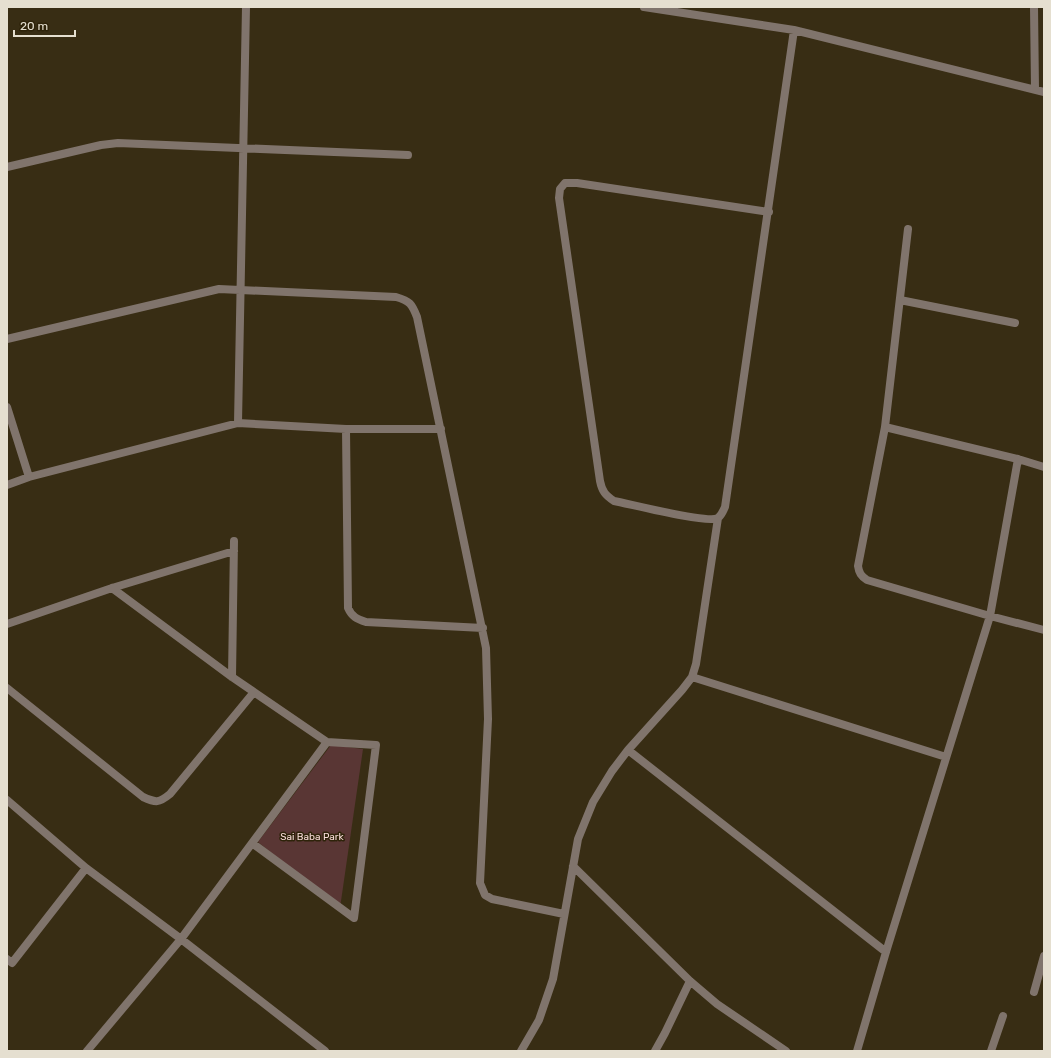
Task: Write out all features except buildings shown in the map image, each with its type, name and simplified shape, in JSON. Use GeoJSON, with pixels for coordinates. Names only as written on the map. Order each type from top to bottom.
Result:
{"type":"FeatureCollection","features":[{"type":"Feature","properties":{"kind":"street"},"geometry":{"type":"LineString","coordinates":[[238,423],[246,7]]}},
{"type":"Feature","properties":{"kind":"street"},"geometry":{"type":"LineString","coordinates":[[644,7],[794,30],[1044,92]]}},
{"type":"Feature","properties":{"kind":"street"},"geometry":{"type":"LineString","coordinates":[[1034,7],[1035,89]]}},
{"type":"Feature","properties":{"kind":"street"},"geometry":{"type":"LineString","coordinates":[[521,1051],[539,1020],[553,979],[578,839],[593,802],[612,771],[628,750],[692,677],[696,664],[718,518],[723,513],[725,507],[769,212],[794,30]]}},
{"type":"Feature","properties":{"kind":"street"},"geometry":{"type":"LineString","coordinates":[[7,167],[101,145],[118,143],[408,155]]}},
{"type":"Feature","properties":{"kind":"street"},"geometry":{"type":"LineString","coordinates":[[718,518],[695,518],[614,501],[606,496],[602,491],[560,206],[560,189],[565,183],[577,183],[769,212]]}},
{"type":"Feature","properties":{"kind":"street"},"geometry":{"type":"LineString","coordinates":[[908,229],[885,427],[858,566],[861,576],[867,580],[990,616],[1044,630]]}},
{"type":"Feature","properties":{"kind":"street"},"geometry":{"type":"LineString","coordinates":[[7,339],[219,289],[396,297],[406,300],[413,306],[417,317],[441,429],[486,648],[488,719],[480,883],[485,895],[492,899],[564,914]]}},
{"type":"Feature","properties":{"kind":"street"},"geometry":{"type":"LineString","coordinates":[[900,300],[1016,323]]}},
{"type":"Feature","properties":{"kind":"street"},"geometry":{"type":"LineString","coordinates":[[7,406],[29,477]]}},
{"type":"Feature","properties":{"kind":"street"},"geometry":{"type":"LineString","coordinates":[[7,485],[29,477],[238,423],[346,429],[441,429]]}},
{"type":"Feature","properties":{"kind":"street"},"geometry":{"type":"LineString","coordinates":[[885,427],[1018,459],[1044,467]]}},
{"type":"Feature","properties":{"kind":"street"},"geometry":{"type":"LineString","coordinates":[[346,429],[348,608],[350,614],[356,619],[366,622],[483,628]]}},
{"type":"Feature","properties":{"kind":"street"},"geometry":{"type":"LineString","coordinates":[[857,1051],[886,952],[990,616],[1018,459]]}},
{"type":"Feature","properties":{"kind":"street"},"geometry":{"type":"LineString","coordinates":[[232,677],[234,542]]}},
{"type":"Feature","properties":{"kind":"street"},"geometry":{"type":"LineString","coordinates":[[7,624],[112,588],[234,551]]}},
{"type":"Feature","properties":{"kind":"street"},"geometry":{"type":"LineString","coordinates":[[112,588],[232,677],[327,742],[376,745],[354,918],[252,843]]}},
{"type":"Feature","properties":{"kind":"street"},"geometry":{"type":"LineString","coordinates":[[692,677],[946,757]]}},
{"type":"Feature","properties":{"kind":"street"},"geometry":{"type":"LineString","coordinates":[[7,688],[143,797],[153,802],[162,801],[170,794],[254,692]]}},
{"type":"Feature","properties":{"kind":"street"},"geometry":{"type":"LineString","coordinates":[[87,1051],[181,939],[327,742]]}},
{"type":"Feature","properties":{"kind":"street"},"geometry":{"type":"LineString","coordinates":[[628,750],[886,952]]}},
{"type":"Feature","properties":{"kind":"street"},"geometry":{"type":"LineString","coordinates":[[7,800],[86,868],[181,939],[325,1051]]}},
{"type":"Feature","properties":{"kind":"street"},"geometry":{"type":"LineString","coordinates":[[573,866],[690,981],[717,1004],[786,1051]]}},
{"type":"Feature","properties":{"kind":"street"},"geometry":{"type":"LineString","coordinates":[[7,970],[10,961],[86,868]]}},
{"type":"Feature","properties":{"kind":"street"},"geometry":{"type":"LineString","coordinates":[[1034,992],[1044,956]]}},
{"type":"Feature","properties":{"kind":"street"},"geometry":{"type":"LineString","coordinates":[[655,1051],[690,981]]}},
{"type":"Feature","properties":{"kind":"street"},"geometry":{"type":"LineString","coordinates":[[991,1051],[1003,1016]]}},
{"type":"Feature","properties":{"kind":"green space","name":"Sai Baba Park"},"geometry":{"type":"Polygon","coordinates":[[[331,745],[363,749],[340,908],[258,842],[331,745]]]}}]}
